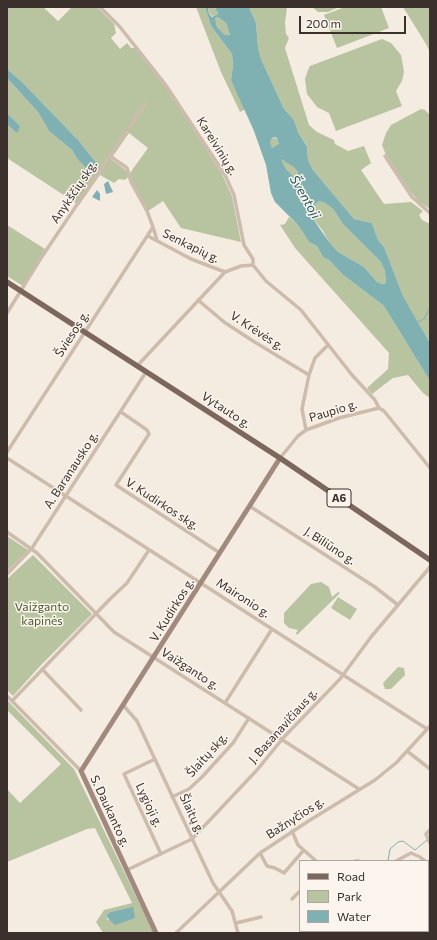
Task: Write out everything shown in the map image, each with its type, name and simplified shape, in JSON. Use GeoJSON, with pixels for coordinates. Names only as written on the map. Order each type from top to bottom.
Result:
{"type":"FeatureCollection","features":[{"type":"Feature","properties":{"kind":"main road","name":"Vytauto g."},"geometry":{"type":"LineString","coordinates":[[7,282],[280,458],[430,560]]}},
{"type":"Feature","properties":{"kind":"street","name":"Kareivinių g."},"geometry":{"type":"LineString","coordinates":[[100,7],[120,27],[165,84],[225,175],[234,195],[244,245],[253,259],[254,265],[266,281],[301,310],[327,346]]}},
{"type":"Feature","properties":{"kind":"street","name":"Anykščių skg."},"geometry":{"type":"LineString","coordinates":[[7,313],[41,258],[146,104]]}},
{"type":"Feature","properties":{"kind":"street"},"geometry":{"type":"LineString","coordinates":[[110,156],[127,168],[131,182],[147,211],[157,240]]}},
{"type":"Feature","properties":{"kind":"street"},"geometry":{"type":"LineString","coordinates":[[385,156],[412,197],[430,213]]}},
{"type":"Feature","properties":{"kind":"street","name":"Šviesos g."},"geometry":{"type":"LineString","coordinates":[[7,452],[153,227]]}},
{"type":"Feature","properties":{"kind":"street","name":"Senkapių g."},"geometry":{"type":"LineString","coordinates":[[148,236],[191,259],[225,272]]}},
{"type":"Feature","properties":{"kind":"street"},"geometry":{"type":"LineString","coordinates":[[137,367],[225,272],[241,266],[254,265]]}},
{"type":"Feature","properties":{"kind":"street","name":"V. Krėvės g."},"geometry":{"type":"LineString","coordinates":[[198,300],[224,322],[302,372],[309,374]]}},
{"type":"Feature","properties":{"kind":"street"},"geometry":{"type":"LineString","coordinates":[[306,430],[302,409],[309,374],[316,358],[327,346]]}},
{"type":"Feature","properties":{"kind":"street","name":"Paupio g."},"geometry":{"type":"LineString","coordinates":[[327,346],[352,376],[376,400],[379,408],[384,411],[430,468]]}},
{"type":"Feature","properties":{"kind":"street","name":"A. Baranausko g."},"geometry":{"type":"LineString","coordinates":[[7,574],[32,548],[146,372]]}},
{"type":"Feature","properties":{"kind":"street","name":"Paupio g."},"geometry":{"type":"LineString","coordinates":[[280,458],[298,436],[306,430],[339,418],[379,408]]}},
{"type":"Feature","properties":{"kind":"street","name":"V. Kudirkos skg."},"geometry":{"type":"LineString","coordinates":[[121,412],[147,430],[149,434],[116,485],[220,554]]}},
{"type":"Feature","properties":{"kind":"street","name":"Maironio g."},"geometry":{"type":"LineString","coordinates":[[7,458],[201,584],[428,728]]}},
{"type":"Feature","properties":{"kind":"street","name":"V. Kudirkos g."},"geometry":{"type":"LineString","coordinates":[[81,771],[251,507],[280,458]]}},
{"type":"Feature","properties":{"kind":"street","name":"J. Biliūno g."},"geometry":{"type":"LineString","coordinates":[[251,507],[375,587],[398,604]]}},
{"type":"Feature","properties":{"kind":"street","name":"Vaižganto g."},"geometry":{"type":"LineString","coordinates":[[7,532],[32,548],[114,632],[360,789]]}},
{"type":"Feature","properties":{"kind":"street"},"geometry":{"type":"LineString","coordinates":[[12,701],[127,583],[149,550]]}},
{"type":"Feature","properties":{"kind":"street","name":"J. Basanavičiaus g."},"geometry":{"type":"LineString","coordinates":[[127,870],[192,839],[246,782],[282,740],[343,674],[398,604],[430,567]]}},
{"type":"Feature","properties":{"kind":"street"},"geometry":{"type":"LineString","coordinates":[[225,703],[272,629]]}},
{"type":"Feature","properties":{"kind":"street"},"geometry":{"type":"LineString","coordinates":[[42,669],[81,710]]}},
{"type":"Feature","properties":{"kind":"street","name":"S. Daukanto g."},"geometry":{"type":"LineString","coordinates":[[7,696],[81,771],[156,933]]}},
{"type":"Feature","properties":{"kind":"street","name":"Šlaitų g."},"geometry":{"type":"LineString","coordinates":[[123,705],[137,721],[218,892],[232,911],[238,933]]}},
{"type":"Feature","properties":{"kind":"street","name":"Šlaitų skg."},"geometry":{"type":"LineString","coordinates":[[172,797],[189,789],[202,777],[233,743],[249,718]]}},
{"type":"Feature","properties":{"kind":"street","name":"Bažnyčios g."},"geometry":{"type":"LineString","coordinates":[[176,933],[260,853],[387,771],[428,728]]}},
{"type":"Feature","properties":{"kind":"street"},"geometry":{"type":"LineString","coordinates":[[407,751],[430,769]]}},
{"type":"Feature","properties":{"kind":"street","name":"Lygioji g."},"geometry":{"type":"LineString","coordinates":[[155,759],[125,772],[124,776],[161,854]]}},
{"type":"Feature","properties":{"kind":"street"},"geometry":{"type":"LineString","coordinates":[[429,843],[427,836],[430,830]]}},
{"type":"Feature","properties":{"kind":"street"},"geometry":{"type":"LineString","coordinates":[[292,831],[304,851],[315,860]]}},
{"type":"Feature","properties":{"kind":"street"},"geometry":{"type":"LineString","coordinates":[[260,853],[267,866],[284,873],[304,851]]}},
{"type":"Feature","properties":{"kind":"street"},"geometry":{"type":"LineString","coordinates":[[398,860],[411,853],[424,860]]}},
{"type":"Feature","properties":{"kind":"street"},"geometry":{"type":"LineString","coordinates":[[292,899],[299,892]]}},
{"type":"Feature","properties":{"kind":"street"},"geometry":{"type":"LineString","coordinates":[[236,923],[261,917]]}},
{"type":"Feature","properties":{"kind":"green space"},"geometry":{"type":"Polygon","coordinates":[[[7,7],[43,7],[58,21],[72,7],[97,7],[114,24],[116,33],[111,38],[120,49],[127,43],[131,48],[135,48],[170,93],[222,174],[232,196],[241,242],[181,228],[163,201],[148,211],[132,181],[130,173],[148,148],[129,133],[111,159],[127,171],[128,177],[125,180],[119,179],[114,183],[100,175],[79,205],[7,158],[7,124],[15,132],[20,126],[7,113],[7,78],[38,112],[49,131],[72,150],[78,160],[89,171],[98,165],[78,140],[22,82],[7,69],[7,7]]]}},
{"type":"Feature","properties":{"kind":"green space"},"geometry":{"type":"Polygon","coordinates":[[[196,7],[205,7],[211,26],[232,54],[233,65],[231,80],[246,109],[240,112],[221,72],[196,7]]]}},
{"type":"Feature","properties":{"kind":"green space"},"geometry":{"type":"Polygon","coordinates":[[[208,7],[215,7],[218,14],[214,16],[210,15],[208,7]]]}},
{"type":"Feature","properties":{"kind":"green space"},"geometry":{"type":"Polygon","coordinates":[[[249,7],[287,7],[285,23],[286,34],[289,38],[285,48],[309,125],[317,132],[334,140],[335,144],[348,151],[364,146],[371,163],[361,170],[384,204],[411,202],[423,211],[419,215],[422,220],[430,224],[430,343],[403,296],[384,247],[378,240],[372,223],[354,219],[313,170],[308,160],[307,145],[298,132],[294,120],[284,109],[261,59],[258,48],[256,23],[249,7]]]}},
{"type":"Feature","properties":{"kind":"green space"},"geometry":{"type":"Polygon","coordinates":[[[312,7],[339,7],[328,12],[318,12],[312,7]]]}},
{"type":"Feature","properties":{"kind":"green space"},"geometry":{"type":"Polygon","coordinates":[[[345,7],[381,7],[389,28],[337,48],[324,15],[345,7]]]}},
{"type":"Feature","properties":{"kind":"green space"},"geometry":{"type":"Polygon","coordinates":[[[403,7],[430,7],[430,52],[426,44],[403,7]]]}},
{"type":"Feature","properties":{"kind":"green space"},"geometry":{"type":"Polygon","coordinates":[[[218,17],[226,23],[230,35],[225,35],[217,27],[215,18],[218,17]]]}},
{"type":"Feature","properties":{"kind":"green space"},"geometry":{"type":"Polygon","coordinates":[[[382,39],[391,43],[401,55],[404,72],[402,81],[396,91],[402,106],[336,131],[329,113],[317,107],[307,94],[305,79],[310,66],[382,39]]]}},
{"type":"Feature","properties":{"kind":"green space"},"geometry":{"type":"Polygon","coordinates":[[[421,109],[425,110],[430,115],[430,209],[419,202],[410,191],[386,155],[382,145],[386,133],[391,125],[421,109]]]}},
{"type":"Feature","properties":{"kind":"green space"},"geometry":{"type":"Polygon","coordinates":[[[272,138],[276,138],[278,139],[278,147],[272,148],[269,145],[269,141],[272,138]]]}},
{"type":"Feature","properties":{"kind":"green space"},"geometry":{"type":"Polygon","coordinates":[[[281,159],[294,166],[298,172],[298,178],[293,176],[286,169],[281,159]]]}},
{"type":"Feature","properties":{"kind":"green space"},"geometry":{"type":"Polygon","coordinates":[[[301,191],[308,197],[309,200],[305,203],[300,202],[299,192],[301,191]]]}},
{"type":"Feature","properties":{"kind":"green space"},"geometry":{"type":"Polygon","coordinates":[[[319,201],[325,203],[333,209],[343,224],[381,262],[385,271],[386,283],[382,284],[377,282],[364,267],[338,252],[329,242],[323,231],[311,216],[311,208],[319,201]]]}},
{"type":"Feature","properties":{"kind":"green space"},"geometry":{"type":"Polygon","coordinates":[[[289,217],[298,225],[309,242],[317,246],[323,257],[329,260],[342,274],[384,306],[430,381],[430,398],[423,393],[408,375],[393,378],[372,394],[367,388],[388,369],[389,353],[295,248],[280,225],[285,224],[289,217]]]}},
{"type":"Feature","properties":{"kind":"green space"},"geometry":{"type":"Polygon","coordinates":[[[7,225],[45,249],[23,286],[7,276],[7,225]]]}},
{"type":"Feature","properties":{"kind":"green space"},"geometry":{"type":"Polygon","coordinates":[[[7,536],[28,550],[7,571],[7,536]]]}},
{"type":"Feature","properties":{"kind":"green space","name":"Vaižganto kapinės"},"geometry":{"type":"Polygon","coordinates":[[[33,555],[92,614],[41,665],[13,696],[7,690],[7,579],[33,555]]]}},
{"type":"Feature","properties":{"kind":"green space"},"geometry":{"type":"Polygon","coordinates":[[[321,582],[329,587],[332,597],[338,592],[340,593],[297,635],[296,633],[298,630],[289,628],[284,623],[284,613],[311,584],[321,582]]]}},
{"type":"Feature","properties":{"kind":"green space"},"geometry":{"type":"Polygon","coordinates":[[[338,597],[357,609],[350,620],[331,608],[338,597]]]}},
{"type":"Feature","properties":{"kind":"green space"},"geometry":{"type":"Polygon","coordinates":[[[398,667],[404,668],[405,675],[391,689],[385,689],[383,683],[398,667]]]}},
{"type":"Feature","properties":{"kind":"green space"},"geometry":{"type":"Polygon","coordinates":[[[7,700],[74,769],[154,933],[103,933],[96,922],[104,910],[132,903],[95,828],[87,829],[7,862],[7,789],[20,803],[61,764],[7,710],[7,700]],[[125,909],[110,912],[106,916],[108,920],[125,909]]]}},
{"type":"Feature","properties":{"kind":"water"},"geometry":{"type":"Polygon","coordinates":[[[205,7],[208,7],[209,14],[212,17],[218,14],[215,7],[249,7],[256,23],[258,48],[261,59],[284,109],[294,120],[298,132],[307,146],[308,160],[313,170],[354,219],[372,223],[378,240],[384,247],[403,296],[430,343],[430,381],[384,306],[342,274],[329,260],[323,257],[317,246],[309,242],[298,225],[275,202],[271,193],[266,165],[254,131],[231,80],[233,65],[232,54],[211,26],[205,7]],[[218,17],[215,18],[217,27],[225,35],[230,35],[226,23],[218,17]],[[274,137],[271,139],[270,143],[272,148],[279,144],[277,138],[274,137]],[[281,159],[286,169],[293,176],[298,178],[298,172],[294,167],[281,159]],[[301,191],[299,192],[300,202],[305,203],[309,200],[308,197],[301,191]],[[319,201],[311,208],[311,216],[329,242],[338,252],[364,267],[377,282],[382,284],[386,283],[385,271],[381,262],[343,224],[333,209],[325,203],[319,201]]]}},
{"type":"Feature","properties":{"kind":"water"},"geometry":{"type":"Polygon","coordinates":[[[7,69],[22,82],[78,140],[98,165],[97,169],[94,171],[89,171],[78,160],[72,150],[49,131],[38,112],[7,78],[7,69]]]}},
{"type":"Feature","properties":{"kind":"water"},"geometry":{"type":"Polygon","coordinates":[[[7,113],[20,126],[18,132],[15,132],[7,124],[7,113]]]}},
{"type":"Feature","properties":{"kind":"water"},"geometry":{"type":"Polygon","coordinates":[[[108,181],[113,192],[106,194],[104,184],[108,181]]]}},
{"type":"Feature","properties":{"kind":"water"},"geometry":{"type":"Polygon","coordinates":[[[97,190],[100,194],[100,201],[92,197],[97,190]]]}},
{"type":"Feature","properties":{"kind":"water"},"geometry":{"type":"Polygon","coordinates":[[[133,907],[135,918],[115,925],[106,916],[110,912],[133,907]]]}},
{"type":"Feature","properties":{"kind":"waterway"},"geometry":{"type":"LineString","coordinates":[[418,322],[424,319],[430,308]]}},
{"type":"Feature","properties":{"kind":"waterway"},"geometry":{"type":"LineString","coordinates":[[388,860],[390,849],[398,842],[403,841],[415,850],[427,840]]}},
{"type":"Feature","properties":{"kind":"water label","name":"Šventoji"},"geometry":{"type":"Point","coordinates":[305,197]}}]}
